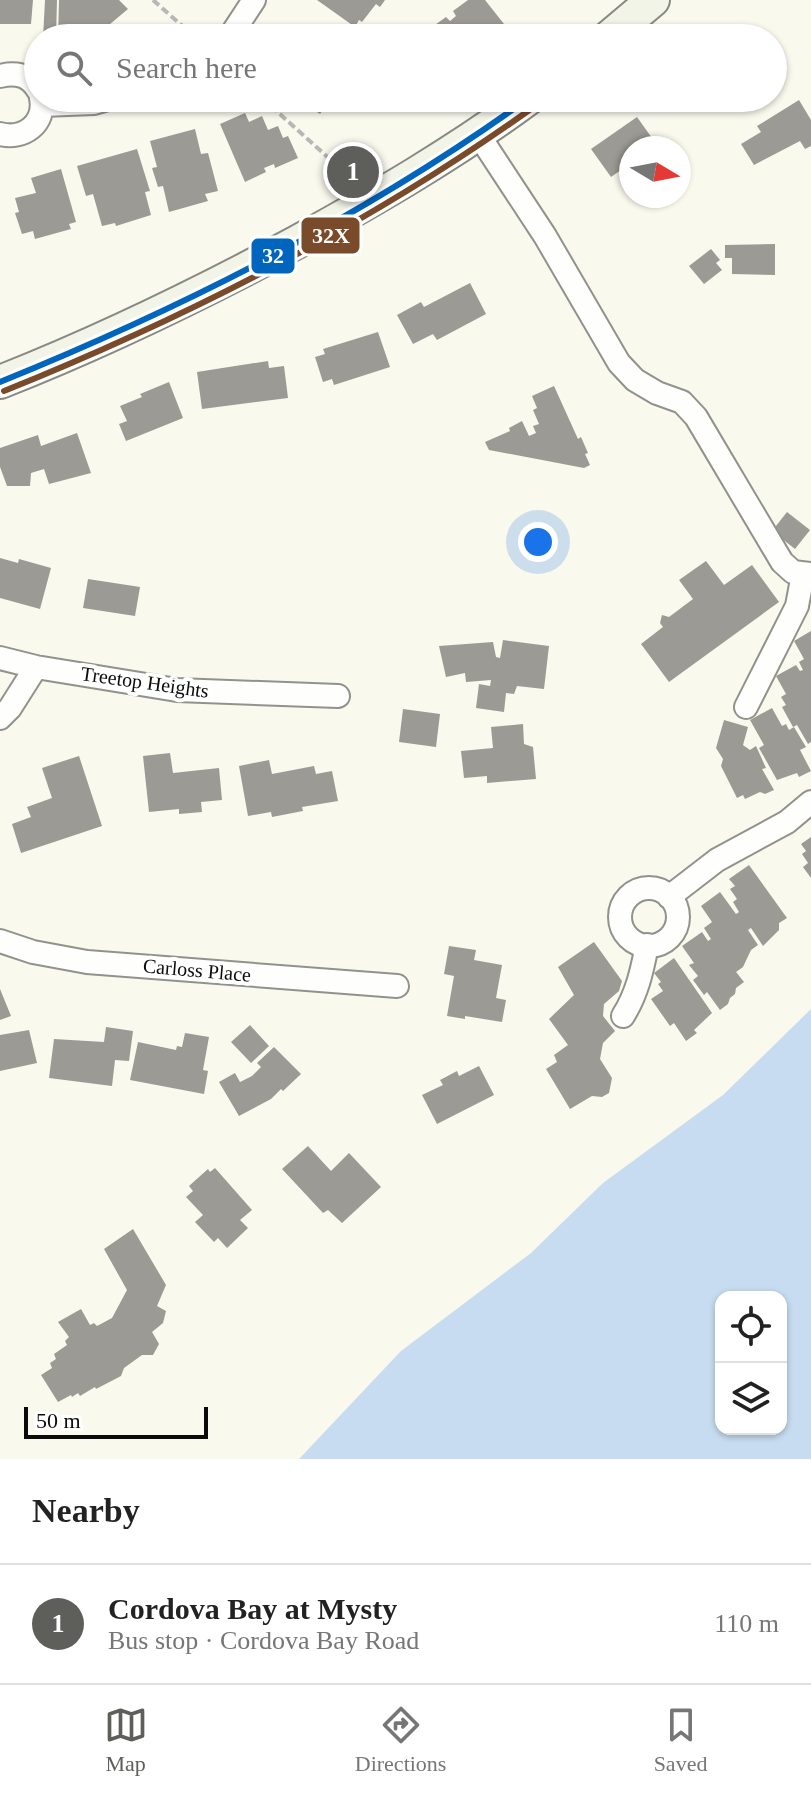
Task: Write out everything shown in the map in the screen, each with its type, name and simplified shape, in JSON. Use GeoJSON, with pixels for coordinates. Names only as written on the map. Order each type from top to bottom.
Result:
{"type":"FeatureCollection","features":[{"type":"Feature","properties":{"kind":"main road"},"geometry":{"type":"LineString","coordinates":[[625,24],[653,0]]}},
{"type":"Feature","properties":{"kind":"main road"},"geometry":{"type":"LineString","coordinates":[[0,382],[54,361],[216,286],[374,200],[509,112]]}},
{"type":"Feature","properties":{"kind":"street"},"geometry":{"type":"LineString","coordinates":[[238,24],[254,0]]}},
{"type":"Feature","properties":{"kind":"street"},"geometry":{"type":"LineString","coordinates":[[0,76],[19,74],[24,77]]}},
{"type":"Feature","properties":{"kind":"street"},"geometry":{"type":"LineString","coordinates":[[0,134],[19,135],[28,131],[36,124],[38,112]]}},
{"type":"Feature","properties":{"kind":"street"},"geometry":{"type":"LineString","coordinates":[[478,134],[545,236],[619,363],[635,380],[657,393],[682,402],[696,417],[782,562],[793,572],[807,574],[797,606],[746,707]]}},
{"type":"Feature","properties":{"kind":"street","name":"Treetop Heights"},"geometry":{"type":"LineString","coordinates":[[0,658],[36,667],[177,690],[338,696]]}},
{"type":"Feature","properties":{"kind":"street"},"geometry":{"type":"LineString","coordinates":[[0,718],[10,708],[36,667]]}},
{"type":"Feature","properties":{"kind":"street"},"geometry":{"type":"LineString","coordinates":[[669,897],[717,860],[787,822],[811,802]]}},
{"type":"Feature","properties":{"kind":"street"},"geometry":{"type":"LineString","coordinates":[[654,888],[669,897],[678,915],[677,924],[665,940],[647,945],[637,943],[623,930],[620,913],[623,904],[636,891],[654,888]]}},
{"type":"Feature","properties":{"kind":"street","name":"Carloss Place"},"geometry":{"type":"LineString","coordinates":[[0,941],[33,952],[87,962],[397,986]]}},
{"type":"Feature","properties":{"kind":"street"},"geometry":{"type":"LineString","coordinates":[[623,1016],[637,987],[647,945]]}},
{"type":"Feature","properties":{"kind":"path"},"geometry":{"type":"LineString","coordinates":[[153,0],[180,24]]}},
{"type":"Feature","properties":{"kind":"path"},"geometry":{"type":"LineString","coordinates":[[277,112],[374,200]]}},
{"type":"Feature","properties":{"kind":"water"},"geometry":{"type":"Polygon","coordinates":[[[811,1009],[811,1459],[299,1459],[401,1351],[531,1253],[603,1183],[723,1095],[811,1009]]]}},
{"type":"Feature","properties":{"kind":"building"},"geometry":{"type":"Polygon","coordinates":[[[0,0],[33,0],[31,24],[0,24],[0,0]]]}},
{"type":"Feature","properties":{"kind":"building"},"geometry":{"type":"Polygon","coordinates":[[[45,0],[57,0],[56,24],[44,24],[45,0]]]}},
{"type":"Feature","properties":{"kind":"building"},"geometry":{"type":"Polygon","coordinates":[[[59,0],[119,0],[128,9],[110,24],[58,24],[59,0]]]}},
{"type":"Feature","properties":{"kind":"building"},"geometry":{"type":"Polygon","coordinates":[[[317,0],[385,0],[380,7],[376,4],[362,22],[359,20],[357,24],[351,24],[317,0]]]}},
{"type":"Feature","properties":{"kind":"building"},"geometry":{"type":"Polygon","coordinates":[[[468,0],[485,0],[504,24],[436,24],[446,17],[450,21],[456,16],[453,11],[468,0]]]}},
{"type":"Feature","properties":{"kind":"building"},"geometry":{"type":"Polygon","coordinates":[[[799,100],[811,120],[811,146],[805,149],[800,141],[754,165],[741,144],[761,132],[757,126],[780,112],[787,112],[787,107],[799,100]]]}},
{"type":"Feature","properties":{"kind":"building"},"geometry":{"type":"Polygon","coordinates":[[[245,113],[249,122],[262,116],[268,130],[278,126],[283,138],[288,136],[298,158],[275,168],[274,164],[264,168],[266,172],[245,182],[220,124],[245,113]]]}},
{"type":"Feature","properties":{"kind":"building"},"geometry":{"type":"Polygon","coordinates":[[[637,117],[651,136],[619,136],[619,171],[611,177],[591,149],[637,117]]]}},
{"type":"Feature","properties":{"kind":"building"},"geometry":{"type":"Polygon","coordinates":[[[195,129],[201,154],[208,153],[218,191],[205,194],[208,201],[169,212],[163,186],[158,187],[152,168],[157,167],[150,141],[195,129]]]}},
{"type":"Feature","properties":{"kind":"building"},"geometry":{"type":"Polygon","coordinates":[[[137,149],[150,191],[145,192],[151,215],[116,226],[115,223],[102,226],[93,194],[86,196],[77,166],[137,149]]]}},
{"type":"Feature","properties":{"kind":"building"},"geometry":{"type":"Polygon","coordinates":[[[61,169],[76,222],[69,224],[71,229],[35,239],[33,231],[22,234],[15,213],[19,212],[15,198],[36,193],[31,178],[61,169]]]}},
{"type":"Feature","properties":{"kind":"building"},"geometry":{"type":"Polygon","coordinates":[[[775,244],[775,275],[732,274],[732,258],[725,258],[725,245],[775,244]]]}},
{"type":"Feature","properties":{"kind":"building"},"geometry":{"type":"Polygon","coordinates":[[[711,249],[720,260],[716,263],[722,270],[704,284],[689,266],[711,249]]]}},
{"type":"Feature","properties":{"kind":"building"},"geometry":{"type":"Polygon","coordinates":[[[470,283],[486,314],[437,340],[433,334],[413,344],[397,315],[421,302],[424,307],[470,283]]]}},
{"type":"Feature","properties":{"kind":"building"},"geometry":{"type":"Polygon","coordinates":[[[378,332],[390,367],[334,385],[332,379],[323,382],[315,357],[325,354],[323,349],[378,332]]]}},
{"type":"Feature","properties":{"kind":"building"},"geometry":{"type":"Polygon","coordinates":[[[268,361],[269,368],[284,366],[288,398],[202,409],[197,372],[268,361]]]}},
{"type":"Feature","properties":{"kind":"building"},"geometry":{"type":"Polygon","coordinates":[[[169,382],[183,418],[126,441],[119,424],[127,421],[120,406],[169,382]]]}},
{"type":"Feature","properties":{"kind":"building"},"geometry":{"type":"Polygon","coordinates":[[[554,386],[578,439],[581,437],[590,465],[584,468],[489,450],[485,442],[510,431],[509,428],[522,421],[529,436],[536,433],[533,426],[539,424],[533,410],[537,408],[532,396],[554,386]]]}},
{"type":"Feature","properties":{"kind":"building"},"geometry":{"type":"Polygon","coordinates":[[[77,433],[91,473],[49,484],[44,469],[31,473],[30,486],[7,486],[0,467],[0,448],[38,435],[41,446],[77,433]]]}},
{"type":"Feature","properties":{"kind":"building"},"geometry":{"type":"Polygon","coordinates":[[[787,512],[810,530],[795,549],[772,531],[787,512]]]}},
{"type":"Feature","properties":{"kind":"building"},"geometry":{"type":"Polygon","coordinates":[[[0,558],[18,563],[19,559],[51,568],[40,609],[0,598],[0,558]]]}},
{"type":"Feature","properties":{"kind":"building"},"geometry":{"type":"Polygon","coordinates":[[[706,561],[724,585],[752,565],[779,602],[669,682],[641,644],[663,627],[660,623],[662,615],[669,617],[693,599],[679,580],[706,561]]]}},
{"type":"Feature","properties":{"kind":"building"},"geometry":{"type":"Polygon","coordinates":[[[88,579],[140,587],[135,616],[83,608],[88,579]]]}},
{"type":"Feature","properties":{"kind":"building"},"geometry":{"type":"Polygon","coordinates":[[[811,631],[811,742],[808,744],[797,725],[793,727],[782,707],[786,705],[781,697],[786,694],[776,676],[796,665],[800,671],[803,670],[799,662],[804,659],[794,641],[811,631]]]}},
{"type":"Feature","properties":{"kind":"building"},"geometry":{"type":"Polygon","coordinates":[[[503,640],[549,646],[544,689],[517,686],[514,694],[506,693],[504,712],[476,708],[479,684],[490,686],[491,680],[466,682],[465,673],[446,677],[439,646],[493,642],[496,657],[500,658],[503,640]]]}},
{"type":"Feature","properties":{"kind":"building"},"geometry":{"type":"Polygon","coordinates":[[[772,708],[782,726],[786,724],[789,730],[794,727],[806,747],[800,750],[811,771],[799,777],[797,773],[777,780],[759,748],[764,745],[750,720],[772,708]]]}},
{"type":"Feature","properties":{"kind":"building"},"geometry":{"type":"Polygon","coordinates":[[[403,709],[440,714],[436,747],[399,742],[403,709]]]}},
{"type":"Feature","properties":{"kind":"building"},"geometry":{"type":"Polygon","coordinates":[[[724,720],[748,727],[743,745],[750,750],[756,746],[766,768],[762,769],[774,790],[745,799],[743,795],[737,798],[716,748],[724,720]]]}},
{"type":"Feature","properties":{"kind":"building"},"geometry":{"type":"Polygon","coordinates":[[[523,724],[524,744],[533,747],[536,779],[487,783],[487,776],[464,778],[461,751],[493,748],[491,727],[523,724]]]}},
{"type":"Feature","properties":{"kind":"building"},"geometry":{"type":"Polygon","coordinates":[[[170,753],[173,773],[219,768],[222,800],[201,802],[202,812],[179,814],[179,809],[149,812],[143,756],[170,753]]]}},
{"type":"Feature","properties":{"kind":"building"},"geometry":{"type":"Polygon","coordinates":[[[79,756],[102,826],[21,853],[12,824],[31,817],[27,807],[52,798],[42,768],[79,756]]]}},
{"type":"Feature","properties":{"kind":"building"},"geometry":{"type":"Polygon","coordinates":[[[269,760],[272,774],[314,766],[316,774],[332,771],[338,801],[302,807],[303,811],[272,817],[271,812],[248,816],[239,766],[269,760]]]}},
{"type":"Feature","properties":{"kind":"building"},"geometry":{"type":"Polygon","coordinates":[[[811,837],[811,878],[803,867],[808,863],[802,854],[806,851],[801,844],[811,837]]]}},
{"type":"Feature","properties":{"kind":"building"},"geometry":{"type":"Polygon","coordinates":[[[749,865],[787,918],[779,923],[779,930],[763,946],[751,928],[748,930],[758,945],[736,972],[744,982],[720,1010],[693,980],[698,976],[689,965],[694,963],[682,946],[702,932],[708,941],[711,939],[704,928],[712,922],[701,906],[720,892],[736,914],[739,912],[733,902],[737,899],[730,889],[735,886],[729,879],[749,865]]]}},
{"type":"Feature","properties":{"kind":"building"},"geometry":{"type":"Polygon","coordinates":[[[594,942],[622,981],[619,991],[604,1004],[603,1016],[615,1031],[603,1043],[600,1059],[612,1078],[609,1093],[602,1097],[592,1096],[570,1109],[546,1069],[557,1062],[554,1055],[568,1045],[549,1019],[574,995],[558,967],[594,942]]]}},
{"type":"Feature","properties":{"kind":"building"},"geometry":{"type":"Polygon","coordinates":[[[449,946],[476,950],[474,960],[502,965],[496,998],[506,1000],[502,1022],[447,1016],[454,976],[444,974],[449,946]]]}},
{"type":"Feature","properties":{"kind":"building"},"geometry":{"type":"Polygon","coordinates":[[[674,958],[712,1013],[694,1030],[697,1033],[686,1041],[674,1023],[670,1026],[651,999],[663,991],[654,973],[674,958]]]}},
{"type":"Feature","properties":{"kind":"building"},"geometry":{"type":"Polygon","coordinates":[[[0,989],[11,1016],[0,1020],[0,989]]]}},
{"type":"Feature","properties":{"kind":"building"},"geometry":{"type":"Polygon","coordinates":[[[250,1025],[269,1046],[251,1063],[231,1042],[250,1025]]]}},
{"type":"Feature","properties":{"kind":"building"},"geometry":{"type":"Polygon","coordinates":[[[106,1027],[133,1031],[129,1061],[115,1060],[112,1086],[49,1078],[54,1039],[104,1042],[106,1027]]]}},
{"type":"Feature","properties":{"kind":"building"},"geometry":{"type":"Polygon","coordinates":[[[29,1030],[37,1063],[0,1071],[0,1035],[29,1030]]]}},
{"type":"Feature","properties":{"kind":"building"},"geometry":{"type":"Polygon","coordinates":[[[185,1033],[209,1037],[203,1070],[208,1071],[204,1094],[130,1080],[138,1042],[176,1050],[177,1046],[182,1047],[185,1033]]]}},
{"type":"Feature","properties":{"kind":"building"},"geometry":{"type":"Polygon","coordinates":[[[274,1047],[301,1074],[283,1091],[281,1089],[271,1099],[239,1116],[219,1082],[235,1073],[240,1082],[252,1076],[261,1067],[257,1063],[274,1047]]]}},
{"type":"Feature","properties":{"kind":"building"},"geometry":{"type":"Polygon","coordinates":[[[479,1066],[494,1095],[437,1124],[422,1095],[443,1085],[440,1080],[457,1071],[459,1076],[479,1066]]]}},
{"type":"Feature","properties":{"kind":"building"},"geometry":{"type":"Polygon","coordinates":[[[308,1146],[331,1171],[349,1153],[381,1187],[342,1223],[328,1210],[323,1213],[282,1169],[308,1146]]]}},
{"type":"Feature","properties":{"kind":"building"},"geometry":{"type":"Polygon","coordinates":[[[215,1168],[252,1210],[240,1220],[248,1228],[227,1248],[218,1238],[214,1242],[195,1222],[203,1215],[186,1197],[193,1191],[189,1186],[208,1169],[210,1172],[215,1168]]]}},
{"type":"Feature","properties":{"kind":"building"},"geometry":{"type":"Polygon","coordinates":[[[133,1229],[166,1285],[157,1306],[166,1311],[163,1323],[152,1332],[159,1344],[153,1355],[142,1355],[124,1368],[121,1376],[80,1396],[78,1393],[58,1402],[41,1375],[52,1368],[50,1363],[56,1359],[54,1354],[67,1345],[65,1341],[69,1337],[58,1322],[81,1309],[90,1325],[94,1323],[97,1326],[112,1318],[127,1290],[104,1249],[133,1229]]]}},
{"type":"Feature","properties":{"kind":"transit line","name":"32"},"geometry":{"type":"LineString","coordinates":[[0,382],[138,322],[273,256],[404,181],[509,112]]}},
{"type":"Feature","properties":{"kind":"transit line","name":"32X"},"geometry":{"type":"LineString","coordinates":[[4,391],[143,331],[278,264],[409,189],[526,112]]}},
{"type":"Feature","properties":{"kind":"place","name":"Cordova Bay at Mysty"},"geometry":{"type":"Point","coordinates":[353,172]}}]}
